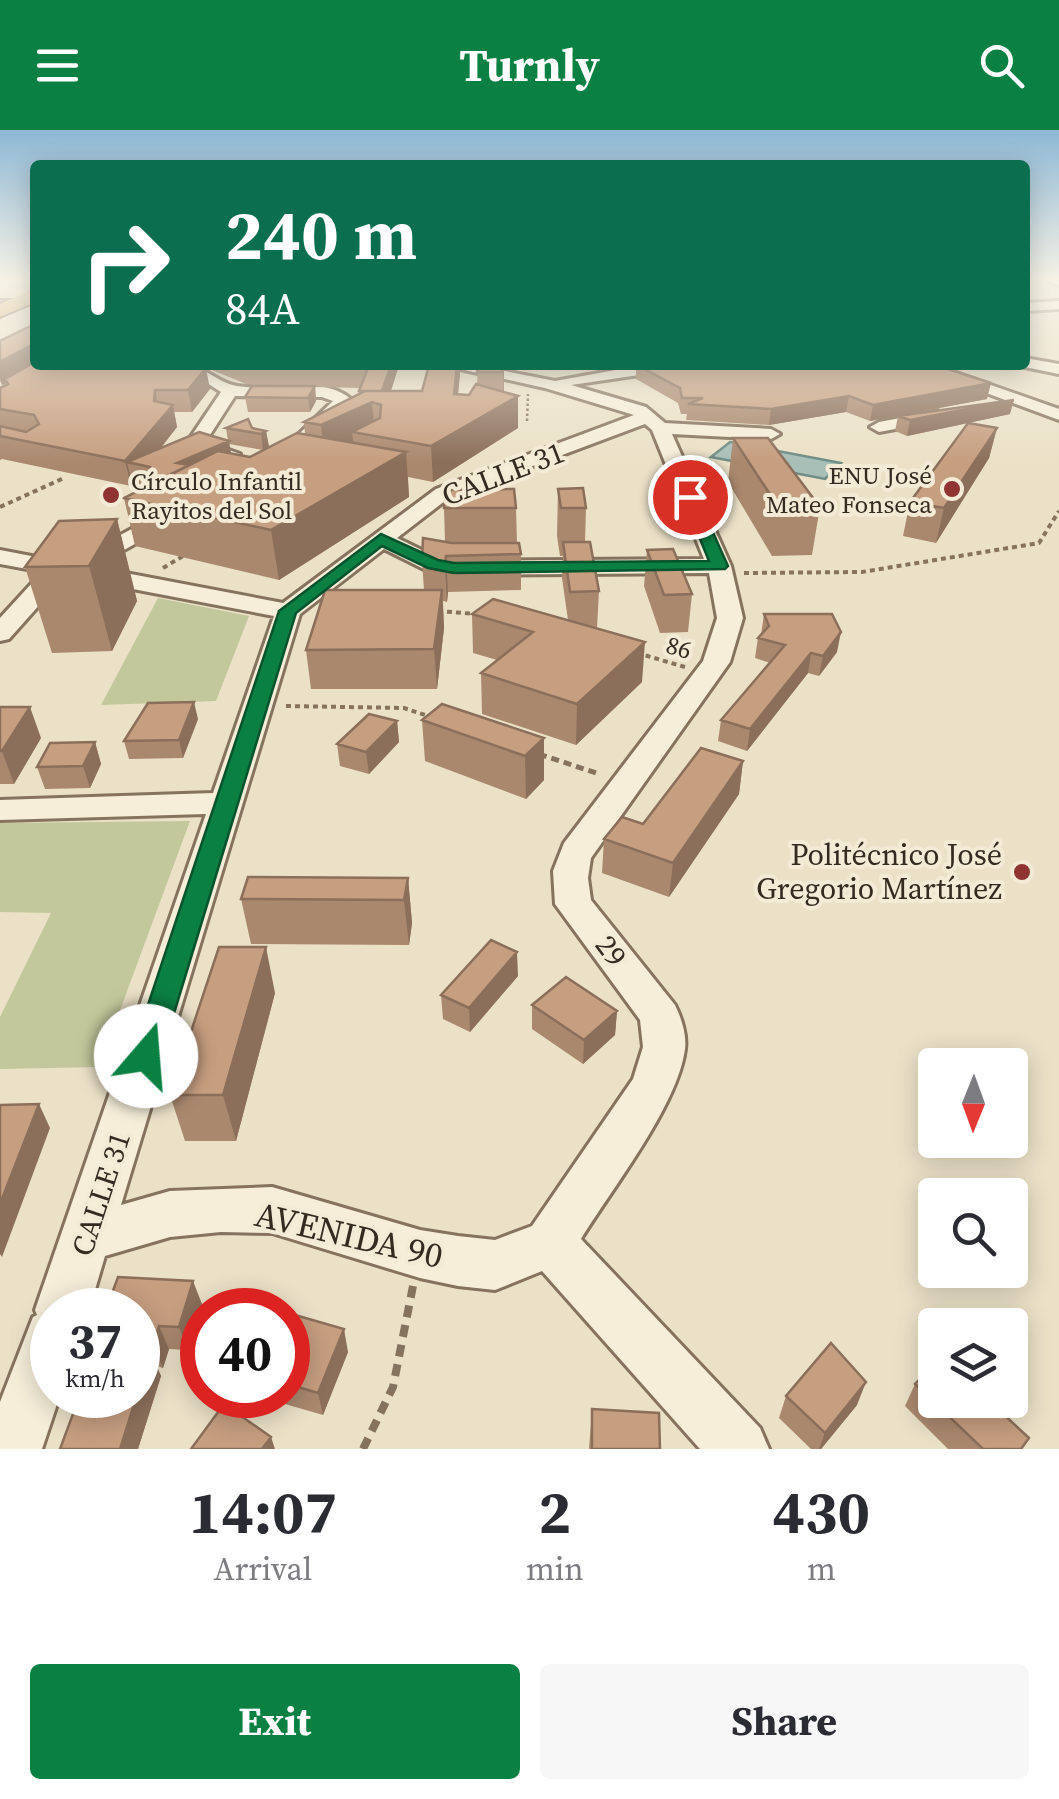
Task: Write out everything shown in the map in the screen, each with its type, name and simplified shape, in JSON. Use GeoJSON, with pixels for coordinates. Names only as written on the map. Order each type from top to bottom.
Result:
{"type":"FeatureCollection","features":[{"type":"Feature","properties":{"kind":"street"},"geometry":{"type":"LineString","coordinates":[[1030,364],[1059,369]]}},
{"type":"Feature","properties":{"kind":"street"},"geometry":{"type":"LineString","coordinates":[[195,370],[230,391],[302,391],[342,399],[332,416],[296,442]]}},
{"type":"Feature","properties":{"kind":"street"},"geometry":{"type":"LineString","coordinates":[[459,370],[471,377],[548,384],[671,421],[771,434]]}},
{"type":"Feature","properties":{"kind":"street"},"geometry":{"type":"LineString","coordinates":[[548,384],[641,370]]}},
{"type":"Feature","properties":{"kind":"street"},"geometry":{"type":"LineString","coordinates":[[933,370],[1059,415]]}},
{"type":"Feature","properties":{"kind":"street"},"geometry":{"type":"LineString","coordinates":[[230,391],[199,438],[210,450],[246,458]]}},
{"type":"Feature","properties":{"kind":"street"},"geometry":{"type":"LineString","coordinates":[[987,407],[1022,402]]}},
{"type":"Feature","properties":{"kind":"street"},"geometry":{"type":"LineString","coordinates":[[879,426],[951,414]]}},
{"type":"Feature","properties":{"kind":"street","name":"CALLE 31"},"geometry":{"type":"LineString","coordinates":[[70,1288],[288,611],[381,539],[433,491],[634,424],[671,421]]}},
{"type":"Feature","properties":{"kind":"street","name":"29"},"geometry":{"type":"LineString","coordinates":[[550,1243],[653,1085],[664,1047],[660,1016],[574,904],[568,886],[576,851],[716,662],[730,618],[720,570],[671,421]]}},
{"type":"Feature","properties":{"kind":"street"},"geometry":{"type":"LineString","coordinates":[[0,633],[26,602],[72,569],[184,506]]}},
{"type":"Feature","properties":{"kind":"street"},"geometry":{"type":"LineString","coordinates":[[381,539],[434,565],[454,568],[720,570]]}},
{"type":"Feature","properties":{"kind":"street"},"geometry":{"type":"LineString","coordinates":[[0,557],[288,611]]}},
{"type":"Feature","properties":{"kind":"street"},"geometry":{"type":"LineString","coordinates":[[0,810],[226,803]]}},
{"type":"Feature","properties":{"kind":"street","name":"AVENIDA 90"},"geometry":{"type":"LineString","coordinates":[[88,1237],[170,1214],[272,1210],[420,1254],[495,1264],[550,1243]]}},
{"type":"Feature","properties":{"kind":"street"},"geometry":{"type":"LineString","coordinates":[[550,1243],[739,1449]]}},
{"type":"Feature","properties":{"kind":"street"},"geometry":{"type":"LineString","coordinates":[[12,1449],[30,1398]]}},
{"type":"Feature","properties":{"kind":"path"},"geometry":{"type":"LineString","coordinates":[[0,508],[64,478]]}},
{"type":"Feature","properties":{"kind":"path"},"geometry":{"type":"LineString","coordinates":[[720,570],[862,572],[1039,542],[1059,511]]}},
{"type":"Feature","properties":{"kind":"path"},"geometry":{"type":"LineString","coordinates":[[138,582],[188,553]]}},
{"type":"Feature","properties":{"kind":"path"},"geometry":{"type":"LineString","coordinates":[[434,611],[489,616]]}},
{"type":"Feature","properties":{"kind":"path","name":"86"},"geometry":{"type":"LineString","coordinates":[[634,652],[707,673]]}},
{"type":"Feature","properties":{"kind":"path"},"geometry":{"type":"LineString","coordinates":[[258,706],[404,708],[441,720]]}},
{"type":"Feature","properties":{"kind":"path"},"geometry":{"type":"LineString","coordinates":[[534,752],[626,783]]}},
{"type":"Feature","properties":{"kind":"path"},"geometry":{"type":"LineString","coordinates":[[363,1449],[393,1388],[420,1254]]}},
{"type":"Feature","properties":{"kind":"green space"},"geometry":{"type":"Polygon","coordinates":[[[158,598],[249,616],[216,701],[101,705],[158,598]]]}},
{"type":"Feature","properties":{"kind":"green space"},"geometry":{"type":"Polygon","coordinates":[[[190,821],[99,1067],[0,1069],[0,1017],[51,913],[0,912],[0,823],[190,821]]]}},
{"type":"Feature","properties":{"kind":"water"},"geometry":{"type":"Polygon","coordinates":[[[730,442],[841,463],[825,479],[711,457],[730,442]]]}},
{"type":"Feature","properties":{"kind":"building"},"geometry":{"type":"Polygon","coordinates":[[[30,340],[30,346],[0,362],[0,341],[30,340]]]}},
{"type":"Feature","properties":{"kind":"building"},"geometry":{"type":"Polygon","coordinates":[[[30,365],[30,370],[204,370],[188,390],[155,390],[154,401],[173,405],[125,461],[0,436],[0,426],[26,432],[39,424],[34,415],[0,409],[0,388],[8,384],[5,379],[30,365]]]}},
{"type":"Feature","properties":{"kind":"building"},"geometry":{"type":"Polygon","coordinates":[[[367,370],[389,370],[382,391],[359,391],[367,370]]]}},
{"type":"Feature","properties":{"kind":"building"},"geometry":{"type":"Polygon","coordinates":[[[428,370],[456,370],[454,394],[469,395],[476,384],[518,396],[431,446],[352,432],[380,418],[381,405],[372,402],[321,425],[304,422],[365,391],[422,391],[428,370]]]}},
{"type":"Feature","properties":{"kind":"building"},"geometry":{"type":"Polygon","coordinates":[[[646,370],[951,370],[991,383],[873,405],[849,396],[771,409],[688,404],[703,398],[682,398],[680,388],[646,370]]]}},
{"type":"Feature","properties":{"kind":"building"},"geometry":{"type":"Polygon","coordinates":[[[252,386],[315,386],[308,398],[245,397],[252,386]]]}},
{"type":"Feature","properties":{"kind":"building"},"geometry":{"type":"Polygon","coordinates":[[[1014,400],[910,420],[898,416],[1014,400]]]}},
{"type":"Feature","properties":{"kind":"building"},"geometry":{"type":"Polygon","coordinates":[[[248,419],[252,428],[266,431],[261,434],[226,428],[248,419]]]}},
{"type":"Feature","properties":{"kind":"building"},"geometry":{"type":"Polygon","coordinates":[[[968,423],[997,428],[944,508],[910,502],[968,423]]]}},
{"type":"Feature","properties":{"kind":"building"},"geometry":{"type":"Polygon","coordinates":[[[199,432],[229,441],[177,463],[189,465],[147,486],[150,467],[127,462],[199,432]]]}},
{"type":"Feature","properties":{"kind":"building"},"geometry":{"type":"Polygon","coordinates":[[[297,433],[406,452],[271,530],[124,498],[218,451],[250,457],[297,433]]]}},
{"type":"Feature","properties":{"kind":"building"},"geometry":{"type":"Polygon","coordinates":[[[733,438],[768,438],[820,507],[779,508],[733,438]]]}},
{"type":"Feature","properties":{"kind":"building"},"geometry":{"type":"Polygon","coordinates":[[[583,488],[586,508],[561,508],[558,489],[583,488]]]}},
{"type":"Feature","properties":{"kind":"building"},"geometry":{"type":"Polygon","coordinates":[[[514,489],[516,508],[444,508],[445,490],[514,489]]]}},
{"type":"Feature","properties":{"kind":"building"},"geometry":{"type":"Polygon","coordinates":[[[117,519],[89,566],[25,567],[59,521],[117,519]]]}},
{"type":"Feature","properties":{"kind":"building"},"geometry":{"type":"Polygon","coordinates":[[[423,538],[452,543],[519,543],[521,554],[446,556],[445,566],[422,561],[423,538]]]}},
{"type":"Feature","properties":{"kind":"building"},"geometry":{"type":"Polygon","coordinates":[[[563,542],[590,542],[599,591],[570,592],[563,542]]]}},
{"type":"Feature","properties":{"kind":"building"},"geometry":{"type":"Polygon","coordinates":[[[673,549],[692,594],[664,595],[647,550],[673,549]]]}},
{"type":"Feature","properties":{"kind":"building"},"geometry":{"type":"Polygon","coordinates":[[[325,590],[442,590],[434,649],[306,650],[325,590]]]}},
{"type":"Feature","properties":{"kind":"building"},"geometry":{"type":"Polygon","coordinates":[[[493,599],[645,642],[577,704],[481,673],[533,632],[472,614],[493,599]]]}},
{"type":"Feature","properties":{"kind":"building"},"geometry":{"type":"Polygon","coordinates":[[[764,614],[832,614],[841,632],[823,656],[811,653],[750,729],[721,720],[785,645],[758,638],[769,626],[764,614]]]}},
{"type":"Feature","properties":{"kind":"building"},"geometry":{"type":"Polygon","coordinates":[[[194,702],[179,740],[124,741],[148,703],[194,702]]]}},
{"type":"Feature","properties":{"kind":"building"},"geometry":{"type":"Polygon","coordinates":[[[442,704],[544,738],[525,756],[422,720],[442,704]]]}},
{"type":"Feature","properties":{"kind":"building"},"geometry":{"type":"Polygon","coordinates":[[[0,707],[30,707],[2,751],[0,751],[0,707]]]}},
{"type":"Feature","properties":{"kind":"building"},"geometry":{"type":"Polygon","coordinates":[[[369,714],[397,721],[366,752],[337,744],[369,714]]]}},
{"type":"Feature","properties":{"kind":"building"},"geometry":{"type":"Polygon","coordinates":[[[95,742],[83,766],[37,767],[50,743],[95,742]]]}},
{"type":"Feature","properties":{"kind":"building"},"geometry":{"type":"Polygon","coordinates":[[[701,748],[743,761],[673,863],[604,839],[622,817],[643,824],[701,748]]]}},
{"type":"Feature","properties":{"kind":"building"},"geometry":{"type":"Polygon","coordinates":[[[248,877],[408,878],[404,900],[241,899],[248,877]]]}},
{"type":"Feature","properties":{"kind":"building"},"geometry":{"type":"Polygon","coordinates":[[[491,940],[517,952],[469,1008],[441,995],[491,940]]]}},
{"type":"Feature","properties":{"kind":"building"},"geometry":{"type":"Polygon","coordinates":[[[219,947],[266,947],[223,1095],[170,1095],[219,947]]]}},
{"type":"Feature","properties":{"kind":"building"},"geometry":{"type":"Polygon","coordinates":[[[566,977],[617,1011],[584,1040],[532,1005],[566,977]]]}},
{"type":"Feature","properties":{"kind":"building"},"geometry":{"type":"Polygon","coordinates":[[[39,1104],[0,1204],[0,1105],[39,1104]]]}},
{"type":"Feature","properties":{"kind":"building"},"geometry":{"type":"Polygon","coordinates":[[[118,1277],[193,1281],[191,1288],[180,1288],[179,1327],[160,1326],[160,1288],[114,1288],[118,1277]]]}},
{"type":"Feature","properties":{"kind":"building"},"geometry":{"type":"Polygon","coordinates":[[[310,1319],[344,1329],[318,1393],[310,1391],[310,1319]]]}},
{"type":"Feature","properties":{"kind":"building"},"geometry":{"type":"Polygon","coordinates":[[[831,1343],[866,1382],[825,1433],[786,1396],[831,1343]]]}},
{"type":"Feature","properties":{"kind":"building"},"geometry":{"type":"Polygon","coordinates":[[[592,1409],[659,1413],[660,1449],[592,1449],[592,1409]]]}},
{"type":"Feature","properties":{"kind":"building"},"geometry":{"type":"Polygon","coordinates":[[[71,1418],[130,1418],[120,1449],[60,1449],[71,1418]]]}},
{"type":"Feature","properties":{"kind":"building"},"geometry":{"type":"Polygon","coordinates":[[[214,1418],[244,1418],[271,1437],[262,1449],[191,1449],[214,1418]]]}},
{"type":"Feature","properties":{"kind":"building"},"geometry":{"type":"Polygon","coordinates":[[[951,1418],[1007,1418],[1029,1438],[1021,1449],[983,1449],[951,1418]]]}},
{"type":"Feature","properties":{"kind":"place","name":"ENU José Mateo Fonseca"},"geometry":{"type":"Point","coordinates":[952,489]}},
{"type":"Feature","properties":{"kind":"place","name":"Círculo Infantil Rayitos del Sol"},"geometry":{"type":"Point","coordinates":[111,495]}},
{"type":"Feature","properties":{"kind":"place","name":"Politécnico José Gregorio Martínez"},"geometry":{"type":"Point","coordinates":[1022,872]}},
{"type":"Feature","properties":{"kind":"route"},"geometry":{"type":"LineString","coordinates":[[146,1056],[288,611],[381,539],[434,565],[454,568],[720,566],[690,497]]}}]}
